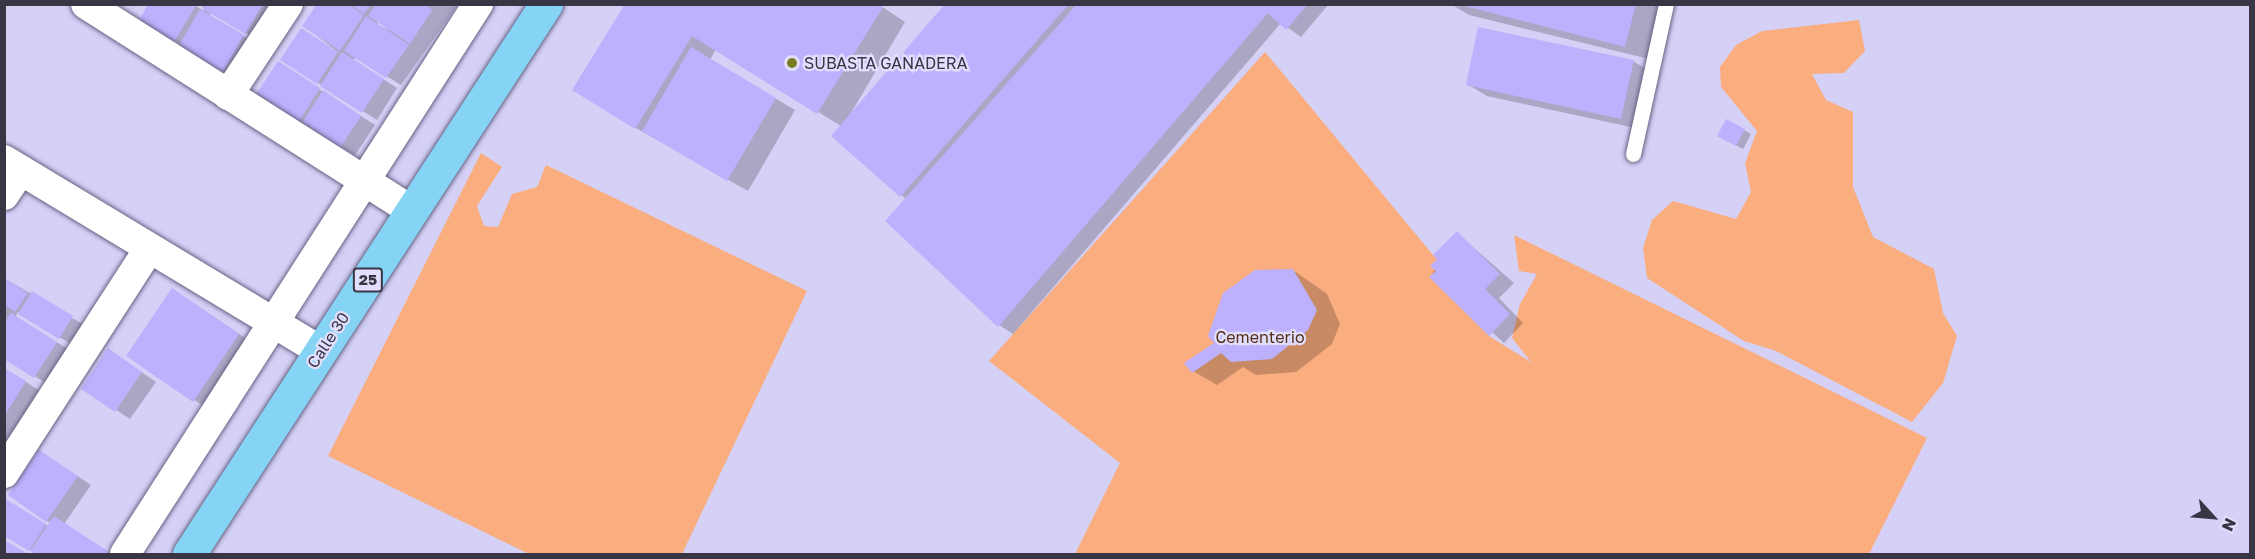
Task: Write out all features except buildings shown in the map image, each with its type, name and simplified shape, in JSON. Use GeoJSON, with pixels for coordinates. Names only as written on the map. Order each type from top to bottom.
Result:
{"type":"FeatureCollection","features":[{"type":"Feature","properties":{"kind":"main road","name":"Calle 30"},"geometry":{"type":"LineString","coordinates":[[189,555],[546,4]]}},
{"type":"Feature","properties":{"kind":"street"},"geometry":{"type":"LineString","coordinates":[[86,4],[118,13],[228,95],[412,211]]}},
{"type":"Feature","properties":{"kind":"street"},"geometry":{"type":"LineString","coordinates":[[228,95],[288,4]]}},
{"type":"Feature","properties":{"kind":"street"},"geometry":{"type":"LineString","coordinates":[[125,555],[272,320],[478,4]]}},
{"type":"Feature","properties":{"kind":"street"},"geometry":{"type":"LineString","coordinates":[[4,195],[13,165],[321,351]]}},
{"type":"Feature","properties":{"kind":"street"},"geometry":{"type":"LineString","coordinates":[[4,474],[149,249]]}},
{"type":"Feature","properties":{"kind":"lane"},"geometry":{"type":"LineString","coordinates":[[1632,154],[1666,4]]}},
{"type":"Feature","properties":{"kind":"green space"},"geometry":{"type":"Polygon","coordinates":[[[1859,20],[1865,51],[1844,73],[1812,74],[1826,100],[1853,112],[1853,187],[1873,237],[1934,269],[1943,313],[1957,336],[1943,383],[1912,422],[1776,351],[1744,341],[1647,278],[1643,248],[1652,220],[1673,201],[1736,219],[1751,192],[1745,163],[1757,131],[1721,87],[1720,67],[1736,45],[1762,31],[1859,20]]]}},
{"type":"Feature","properties":{"kind":"green space","name":"Cementerio"},"geometry":{"type":"Polygon","coordinates":[[[1265,52],[1433,255],[1470,289],[1489,336],[1531,362],[1512,338],[1520,304],[1537,274],[1519,271],[1514,235],[1927,438],[1869,554],[1075,554],[1120,463],[989,361],[1265,52]]]}},
{"type":"Feature","properties":{"kind":"green space"},"geometry":{"type":"Polygon","coordinates":[[[481,153],[502,167],[477,206],[484,226],[498,227],[512,194],[537,187],[546,165],[807,291],[682,554],[529,554],[328,456],[481,153]]]}},
{"type":"Feature","properties":{"kind":"place","name":"SUBASTA GANADERA"},"geometry":{"type":"Point","coordinates":[792,63]}}]}
